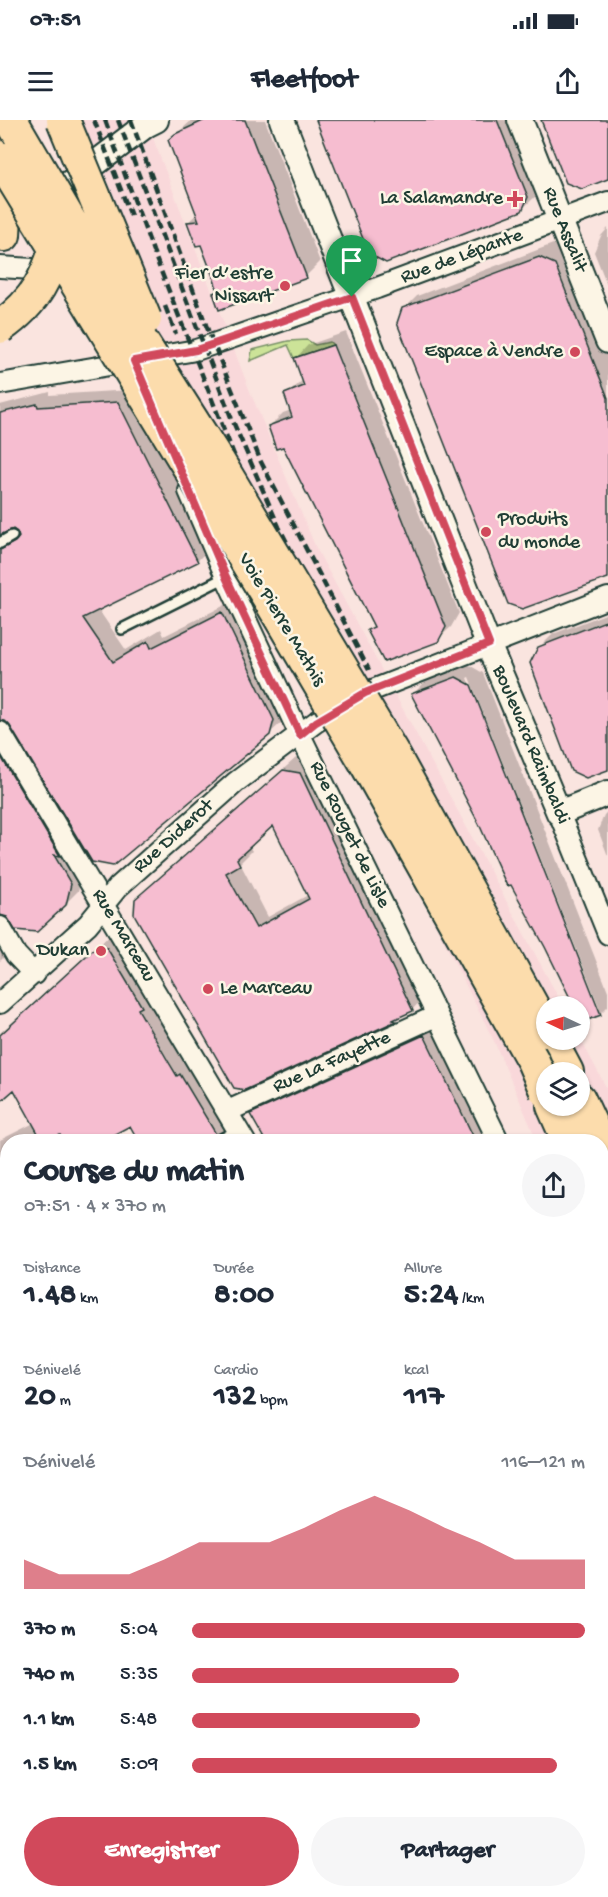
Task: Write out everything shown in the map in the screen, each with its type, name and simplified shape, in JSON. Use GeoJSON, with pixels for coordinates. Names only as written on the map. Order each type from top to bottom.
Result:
{"type":"FeatureCollection","features":[{"type":"Feature","properties":{"kind":"highway"},"geometry":{"type":"LineString","coordinates":[[2,120],[44,203]]}},
{"type":"Feature","properties":{"kind":"highway","name":"Voie Pierre Mathis"},"geometry":{"type":"LineString","coordinates":[[11,120],[117,302],[175,392],[392,752],[536,1013]]}},
{"type":"Feature","properties":{"kind":"highway"},"geometry":{"type":"LineString","coordinates":[[0,327],[31,300],[50,270],[62,229],[64,188],[44,120]]}},
{"type":"Feature","properties":{"kind":"highway"},"geometry":{"type":"LineString","coordinates":[[63,120],[175,392]]}},
{"type":"Feature","properties":{"kind":"highway"},"geometry":{"type":"LineString","coordinates":[[0,138],[7,178],[4,235]]}},
{"type":"Feature","properties":{"kind":"highway","name":"Voie Pierre Mathis"},"geometry":{"type":"LineString","coordinates":[[0,158],[262,587],[362,757],[536,1068]]}},
{"type":"Feature","properties":{"kind":"highway"},"geometry":{"type":"LineString","coordinates":[[557,1116],[565,1134]]}},
{"type":"Feature","properties":{"kind":"highway"},"geometry":{"type":"LineString","coordinates":[[587,1116],[595,1134]]}},
{"type":"Feature","properties":{"kind":"street","name":"Boulevard Raimbaldi"},"geometry":{"type":"LineString","coordinates":[[282,120],[489,644],[608,934]]}},
{"type":"Feature","properties":{"kind":"street","name":"Rue Assalit"},"geometry":{"type":"LineString","coordinates":[[520,120],[608,341]]}},
{"type":"Feature","properties":{"kind":"street"},"geometry":{"type":"LineString","coordinates":[[4,235],[151,122]]}},
{"type":"Feature","properties":{"kind":"street","name":"Rue de Lépante"},"geometry":{"type":"LineString","coordinates":[[0,384],[196,350],[352,297],[608,202]]}},
{"type":"Feature","properties":{"kind":"street"},"geometry":{"type":"LineString","coordinates":[[44,203],[134,361]]}},
{"type":"Feature","properties":{"kind":"street"},"geometry":{"type":"LineString","coordinates":[[0,267],[33,269],[61,280],[134,361]]}},
{"type":"Feature","properties":{"kind":"street","name":"Rue Rouget de Lisle"},"geometry":{"type":"LineString","coordinates":[[134,361],[226,577],[300,735],[495,1134]]}},
{"type":"Feature","properties":{"kind":"street","name":"Rue Diderot"},"geometry":{"type":"LineString","coordinates":[[0,1003],[88,924],[118,887],[236,782],[316,722],[365,693],[608,598]]}},
{"type":"Feature","properties":{"kind":"street","name":"Rue Marceau"},"geometry":{"type":"LineString","coordinates":[[0,732],[240,1134]]}},
{"type":"Feature","properties":{"kind":"street"},"geometry":{"type":"LineString","coordinates":[[559,813],[608,793]]}},
{"type":"Feature","properties":{"kind":"street"},"geometry":{"type":"LineString","coordinates":[[0,927],[16,955],[34,974]]}},
{"type":"Feature","properties":{"kind":"street","name":"Rue La Fayette"},"geometry":{"type":"LineString","coordinates":[[228,1111],[436,1016]]}},
{"type":"Feature","properties":{"kind":"lane"},"geometry":{"type":"LineString","coordinates":[[0,543],[12,536]]}},
{"type":"Feature","properties":{"kind":"lane"},"geometry":{"type":"LineString","coordinates":[[122,629],[226,577]]}},
{"type":"Feature","properties":{"kind":"shaded area"},"geometry":{"type":"Polygon","coordinates":[[[73,120],[146,120],[251,394],[316,548],[558,996],[536,996],[536,1050],[586,1050],[608,1091],[608,1134],[534,1134],[494,1041],[429,912],[304,686],[223,507],[73,120]]]}},
{"type":"Feature","properties":{"kind":"green space"},"geometry":{"type":"Polygon","coordinates":[[[307,340],[315,345],[330,342],[333,345],[294,358],[288,345],[250,361],[252,350],[288,341],[307,340]]]}},
{"type":"Feature","properties":{"kind":"building"},"geometry":{"type":"Polygon","coordinates":[[[205,120],[245,120],[307,278],[219,310],[213,293],[218,291],[212,274],[201,245],[196,246],[187,222],[199,221],[168,140],[175,134],[205,120]]]}},
{"type":"Feature","properties":{"kind":"building"},"geometry":{"type":"Polygon","coordinates":[[[316,120],[497,120],[528,197],[522,211],[386,263],[369,254],[316,120]]]}},
{"type":"Feature","properties":{"kind":"building"},"geometry":{"type":"Polygon","coordinates":[[[541,120],[608,120],[608,179],[582,189],[566,183],[541,120]]]}},
{"type":"Feature","properties":{"kind":"building"},"geometry":{"type":"Polygon","coordinates":[[[539,257],[555,264],[608,398],[608,578],[522,609],[508,604],[397,323],[402,308],[539,257]]]}},
{"type":"Feature","properties":{"kind":"building"},"geometry":{"type":"Polygon","coordinates":[[[333,345],[446,627],[438,642],[384,662],[367,630],[374,627],[283,447],[276,449],[268,426],[292,417],[284,394],[304,386],[294,358],[333,345]]]}},
{"type":"Feature","properties":{"kind":"building"},"geometry":{"type":"Polygon","coordinates":[[[118,402],[198,562],[83,618],[113,662],[148,641],[151,648],[222,612],[274,720],[270,735],[113,866],[92,862],[10,726],[0,720],[0,550],[15,542],[19,537],[13,529],[0,535],[0,413],[37,404],[38,407],[118,402]]]}},
{"type":"Feature","properties":{"kind":"building"},"geometry":{"type":"Polygon","coordinates":[[[608,620],[608,770],[586,778],[571,771],[530,663],[538,647],[608,620]]]}},
{"type":"Feature","properties":{"kind":"building"},"geometry":{"type":"Polygon","coordinates":[[[456,677],[471,685],[601,1015],[590,1019],[590,996],[569,996],[511,885],[507,886],[479,824],[411,694],[456,677]]]}},
{"type":"Feature","properties":{"kind":"building"},"geometry":{"type":"Polygon","coordinates":[[[0,755],[60,856],[54,855],[71,884],[66,905],[37,932],[15,930],[7,917],[0,915],[0,755]]]}},
{"type":"Feature","properties":{"kind":"building"},"geometry":{"type":"Polygon","coordinates":[[[283,770],[300,773],[413,1011],[393,1020],[396,1021],[245,1090],[234,1088],[134,914],[135,899],[283,770]],[[273,826],[237,859],[240,865],[226,873],[256,928],[309,899],[273,826]]]}},
{"type":"Feature","properties":{"kind":"building"},"geometry":{"type":"Polygon","coordinates":[[[96,947],[107,948],[142,1007],[138,1009],[168,1061],[177,1076],[180,1074],[216,1134],[134,1134],[130,1126],[115,1134],[39,1134],[14,1090],[0,1102],[0,1035],[96,947]]]}},
{"type":"Feature","properties":{"kind":"building"},"geometry":{"type":"Polygon","coordinates":[[[424,1035],[472,1134],[261,1134],[250,1114],[424,1035]]]}},
{"type":"Feature","properties":{"kind":"railway"},"geometry":{"type":"LineString","coordinates":[[94,120],[131,216]]}},
{"type":"Feature","properties":{"kind":"railway"},"geometry":{"type":"LineString","coordinates":[[105,120],[153,251],[240,470]]}},
{"type":"Feature","properties":{"kind":"railway"},"geometry":{"type":"LineString","coordinates":[[118,120],[231,417],[279,527],[302,572]]}},
{"type":"Feature","properties":{"kind":"railway"},"geometry":{"type":"LineString","coordinates":[[131,120],[206,325],[261,462],[369,670]]}},
{"type":"Feature","properties":{"kind":"railway"},"geometry":{"type":"LineString","coordinates":[[165,306],[176,334]]}},
{"type":"Feature","properties":{"kind":"place","name":"La Salamandre"},"geometry":{"type":"Point","coordinates":[515,199]}},
{"type":"Feature","properties":{"kind":"place","name":"Fier d’estre Nissart"},"geometry":{"type":"Point","coordinates":[285,286]}},
{"type":"Feature","properties":{"kind":"place","name":"Espace à Vendre"},"geometry":{"type":"Point","coordinates":[575,352]}},
{"type":"Feature","properties":{"kind":"place","name":"Produits du monde"},"geometry":{"type":"Point","coordinates":[486,532]}},
{"type":"Feature","properties":{"kind":"place","name":"Dukan"},"geometry":{"type":"Point","coordinates":[101,951]}},
{"type":"Feature","properties":{"kind":"place","name":"Le Marceau"},"geometry":{"type":"Point","coordinates":[208,989]}},
{"type":"Feature","properties":{"kind":"route"},"geometry":{"type":"LineString","coordinates":[[352,297],[489,644],[365,693],[316,722],[300,735],[226,577],[134,361],[196,350],[352,297]]}}]}
